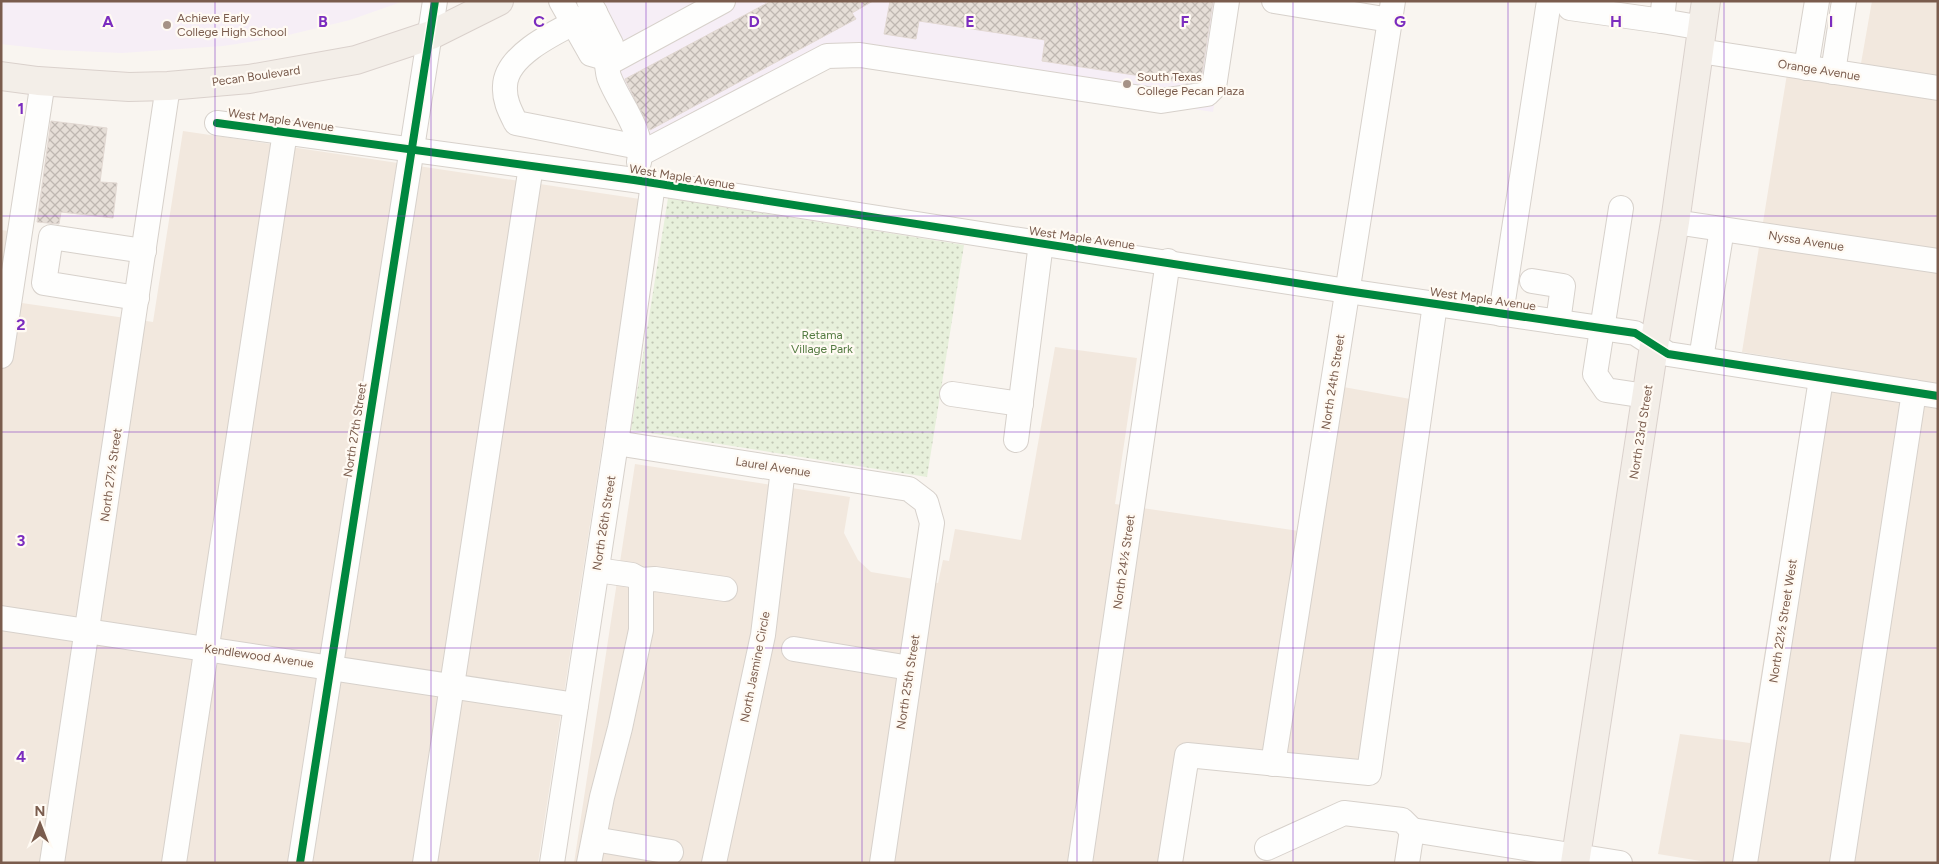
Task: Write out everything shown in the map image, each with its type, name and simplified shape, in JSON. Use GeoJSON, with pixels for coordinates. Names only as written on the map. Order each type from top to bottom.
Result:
{"type":"FeatureCollection","features":[{"type":"Feature","properties":{"kind":"main road","name":"Pecan Boulevard"},"geometry":{"type":"LineString","coordinates":[[1,76],[129,87],[249,80],[356,60],[430,35],[499,1]]}},
{"type":"Feature","properties":{"kind":"main road","name":"North 23rd Street"},"geometry":{"type":"LineString","coordinates":[[1575,859],[1646,396],[1675,222],[1703,27]]}},
{"type":"Feature","properties":{"kind":"street","name":"North 27th Street"},"geometry":{"type":"LineString","coordinates":[[300,863],[329,666],[435,1]]}},
{"type":"Feature","properties":{"kind":"street"},"geometry":{"type":"LineString","coordinates":[[561,1],[590,54],[606,61]]}},
{"type":"Feature","properties":{"kind":"street"},"geometry":{"type":"LineString","coordinates":[[606,61],[723,1]]}},
{"type":"Feature","properties":{"kind":"street"},"geometry":{"type":"LineString","coordinates":[[640,150],[635,130],[609,76],[606,61],[612,44],[592,7],[574,24],[521,53],[509,71],[504,85],[506,104],[516,123],[640,150],[827,56],[860,55],[1161,101],[1207,94],[1214,87],[1227,1]]}},
{"type":"Feature","properties":{"kind":"street"},"geometry":{"type":"LineString","coordinates":[[1274,1],[1391,11]]}},
{"type":"Feature","properties":{"kind":"street"},"geometry":{"type":"LineString","coordinates":[[1806,68],[1817,1]]}},
{"type":"Feature","properties":{"kind":"street"},"geometry":{"type":"LineString","coordinates":[[1833,72],[1844,1]]}},
{"type":"Feature","properties":{"kind":"street"},"geometry":{"type":"LineString","coordinates":[[1501,314],[1560,4]]}},
{"type":"Feature","properties":{"kind":"street","name":"Orange Avenue"},"geometry":{"type":"LineString","coordinates":[[1560,4],[1663,11],[1806,68],[1938,88]]}},
{"type":"Feature","properties":{"kind":"street","name":"North 24th Street"},"geometry":{"type":"LineString","coordinates":[[1273,764],[1391,11]]}},
{"type":"Feature","properties":{"kind":"street"},"geometry":{"type":"LineString","coordinates":[[1,356],[43,81]]}},
{"type":"Feature","properties":{"kind":"street","name":"North 27½ Street"},"geometry":{"type":"LineString","coordinates":[[52,863],[168,86]]}},
{"type":"Feature","properties":{"kind":"street","name":"West Maple Avenue"},"geometry":{"type":"LineString","coordinates":[[217,123],[644,182],[1347,291],[1635,333],[1668,354],[1938,396]]}},
{"type":"Feature","properties":{"kind":"street"},"geometry":{"type":"LineString","coordinates":[[174,863],[285,132]]}},
{"type":"Feature","properties":{"kind":"street","name":"North 26th Street"},"geometry":{"type":"LineString","coordinates":[[552,863],[616,443],[644,182],[640,150]]}},
{"type":"Feature","properties":{"kind":"street"},"geometry":{"type":"LineString","coordinates":[[425,863],[531,166]]}},
{"type":"Feature","properties":{"kind":"street"},"geometry":{"type":"LineString","coordinates":[[1621,208],[1594,374],[1606,390],[1646,396]]}},
{"type":"Feature","properties":{"kind":"street","name":"Nyssa Avenue"},"geometry":{"type":"LineString","coordinates":[[1675,222],[1938,261]]}},
{"type":"Feature","properties":{"kind":"street"},"geometry":{"type":"LineString","coordinates":[[1701,359],[1722,229]]}},
{"type":"Feature","properties":{"kind":"street"},"geometry":{"type":"LineString","coordinates":[[137,298],[44,283],[50,237],[144,251]]}},
{"type":"Feature","properties":{"kind":"street"},"geometry":{"type":"LineString","coordinates":[[1016,440],[1041,243]]}},
{"type":"Feature","properties":{"kind":"street","name":"North 24½ Street"},"geometry":{"type":"LineString","coordinates":[[1080,863],[1168,262]]}},
{"type":"Feature","properties":{"kind":"street"},"geometry":{"type":"LineString","coordinates":[[1532,280],[1563,286],[1558,322]]}},
{"type":"Feature","properties":{"kind":"street"},"geometry":{"type":"LineString","coordinates":[[1170,863],[1187,755],[1369,773],[1435,304]]}},
{"type":"Feature","properties":{"kind":"street","name":"North 22½ Street West"},"geometry":{"type":"LineString","coordinates":[[1745,863],[1820,379]]}},
{"type":"Feature","properties":{"kind":"street"},"geometry":{"type":"LineString","coordinates":[[1842,863],[1914,392]]}},
{"type":"Feature","properties":{"kind":"street"},"geometry":{"type":"LineString","coordinates":[[952,394],[1021,404]]}},
{"type":"Feature","properties":{"kind":"street","name":"Laurel Avenue"},"geometry":{"type":"LineString","coordinates":[[616,443],[909,489],[926,502]]}},
{"type":"Feature","properties":{"kind":"street","name":"North Jasmine Circle"},"geometry":{"type":"LineString","coordinates":[[714,863],[763,635],[783,469]]}},
{"type":"Feature","properties":{"kind":"street","name":"North 25th Street"},"geometry":{"type":"LineString","coordinates":[[882,863],[932,523],[926,502]]}},
{"type":"Feature","properties":{"kind":"street"},"geometry":{"type":"LineString","coordinates":[[597,570],[632,575],[640,580],[655,579],[725,590]]}},
{"type":"Feature","properties":{"kind":"street"},"geometry":{"type":"LineString","coordinates":[[589,863],[641,630],[640,580]]}},
{"type":"Feature","properties":{"kind":"street","name":"Kendlewood Avenue"},"geometry":{"type":"LineString","coordinates":[[1,618],[329,666],[576,705]]}},
{"type":"Feature","properties":{"kind":"street"},"geometry":{"type":"LineString","coordinates":[[794,649],[910,668]]}},
{"type":"Feature","properties":{"kind":"street"},"geometry":{"type":"LineString","coordinates":[[1267,848],[1344,813],[1402,820],[1412,830],[1529,856],[1620,863]]}},
{"type":"Feature","properties":{"kind":"street"},"geometry":{"type":"LineString","coordinates":[[1407,863],[1412,830]]}},
{"type":"Feature","properties":{"kind":"street"},"geometry":{"type":"LineString","coordinates":[[594,839],[671,852]]}},
{"type":"Feature","properties":{"kind":"shaded area","name":"Achieve Early College High School"},"geometry":{"type":"Polygon","coordinates":[[[1,1],[404,1],[350,20],[276,38],[223,46],[122,53],[55,50],[1,44],[1,1]]]}},
{"type":"Feature","properties":{"kind":"shaded area","name":"South Texas College Pecan Plaza"},"geometry":{"type":"Polygon","coordinates":[[[567,1],[1231,1],[1213,112],[859,57],[834,57],[651,150],[567,1]]]}},
{"type":"Feature","properties":{"kind":"shaded area"},"geometry":{"type":"Polygon","coordinates":[[[1872,1],[1938,1],[1938,863],[1713,863],[1658,854],[1680,734],[1750,743],[1811,363],[1742,352],[1787,74],[1857,86],[1872,1]]]}},
{"type":"Feature","properties":{"kind":"shaded area"},"geometry":{"type":"Polygon","coordinates":[[[183,131],[640,199],[538,863],[1,863],[1,230],[26,233],[15,302],[153,322],[183,131]]]}},
{"type":"Feature","properties":{"kind":"shaded area"},"geometry":{"type":"Polygon","coordinates":[[[1055,347],[1137,358],[1115,504],[1299,531],[1321,383],[1416,400],[1361,778],[1202,762],[1190,773],[1179,863],[574,863],[635,464],[850,497],[844,533],[858,560],[871,572],[938,583],[943,560],[949,561],[955,529],[1021,540],[1055,347]]]}},
{"type":"Feature","properties":{"kind":"green space","name":"Retama Village Park"},"geometry":{"type":"Polygon","coordinates":[[[668,198],[964,245],[927,477],[631,430],[668,198]]]}},
{"type":"Feature","properties":{"kind":"building"},"geometry":{"type":"Polygon","coordinates":[[[771,1],[873,1],[852,13],[856,19],[650,130],[625,79],[771,1]]]}},
{"type":"Feature","properties":{"kind":"building"},"geometry":{"type":"Polygon","coordinates":[[[890,1],[1213,1],[1201,80],[1187,83],[1042,61],[1045,40],[919,21],[916,39],[884,34],[890,1]]]}},
{"type":"Feature","properties":{"kind":"building"},"geometry":{"type":"Polygon","coordinates":[[[51,121],[107,128],[100,182],[117,183],[113,218],[61,212],[59,224],[37,222],[51,121]]]}},
{"type":"Feature","properties":{"kind":"cycle path"},"geometry":{"type":"LineString","coordinates":[[300,863],[435,1]]}},
{"type":"Feature","properties":{"kind":"cycle path"},"geometry":{"type":"LineString","coordinates":[[217,123],[634,180],[1347,291],[1635,333],[1668,354],[1938,396]]}},
{"type":"Feature","properties":{"kind":"place","name":"Achieve Early College High School"},"geometry":{"type":"Point","coordinates":[167,25]}},
{"type":"Feature","properties":{"kind":"place","name":"South Texas College Pecan Plaza"},"geometry":{"type":"Point","coordinates":[1127,84]}}]}
